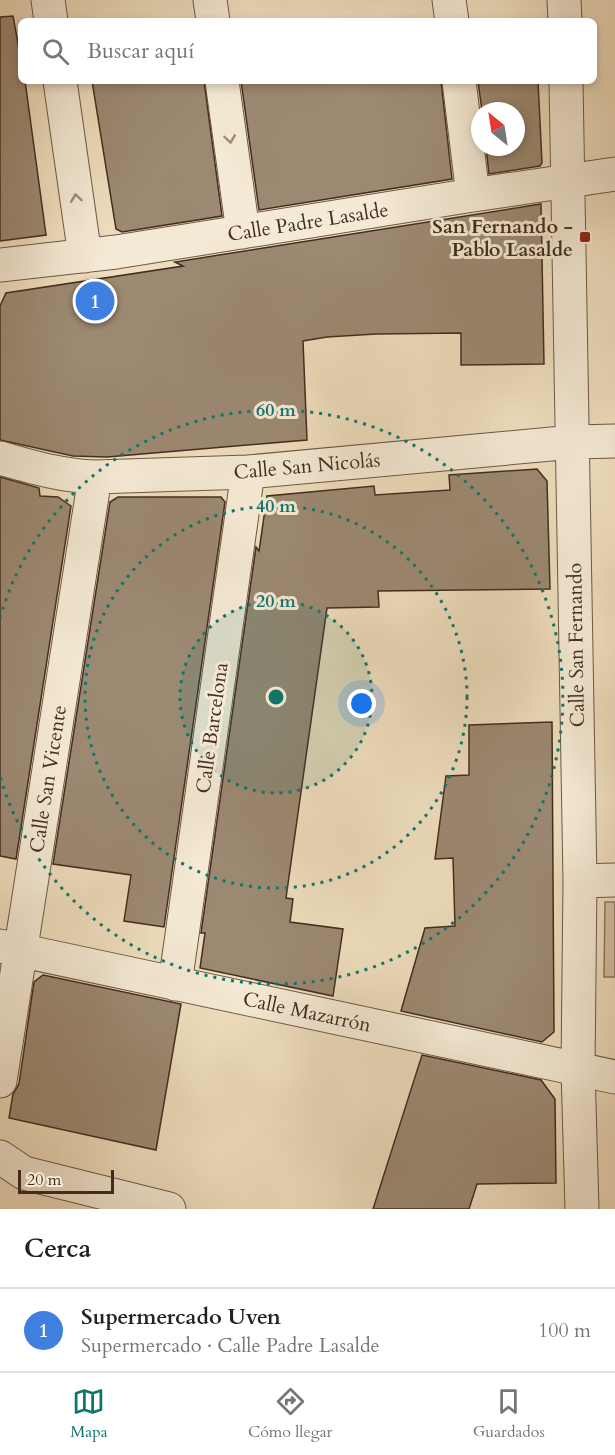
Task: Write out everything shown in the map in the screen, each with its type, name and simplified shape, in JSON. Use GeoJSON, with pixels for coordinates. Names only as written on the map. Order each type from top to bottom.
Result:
{"type":"FeatureCollection","features":[{"type":"Feature","properties":{"kind":"street"},"geometry":{"type":"LineString","coordinates":[[48,0],[51,18]]}},
{"type":"Feature","properties":{"kind":"street"},"geometry":{"type":"LineString","coordinates":[[210,0],[213,18]]}},
{"type":"Feature","properties":{"kind":"street"},"geometry":{"type":"LineString","coordinates":[[449,0],[452,18]]}},
{"type":"Feature","properties":{"kind":"street"},"geometry":{"type":"LineString","coordinates":[[564,0],[565,18]]}},
{"type":"Feature","properties":{"kind":"street"},"geometry":{"type":"LineString","coordinates":[[60,84],[85,256]]}},
{"type":"Feature","properties":{"kind":"street"},"geometry":{"type":"LineString","coordinates":[[222,84],[243,232]]}},
{"type":"Feature","properties":{"kind":"street"},"geometry":{"type":"LineString","coordinates":[[459,84],[473,195]]}},
{"type":"Feature","properties":{"kind":"street","name":"Calle San Fernando"},"geometry":{"type":"LineString","coordinates":[[566,84],[580,881],[578,1069],[582,1209]]}},
{"type":"Feature","properties":{"kind":"street","name":"Calle Padre Lasalde"},"geometry":{"type":"LineString","coordinates":[[0,265],[85,256],[615,174]]}},
{"type":"Feature","properties":{"kind":"street","name":"Calle San Nicolás"},"geometry":{"type":"LineString","coordinates":[[0,458],[47,472],[95,477],[248,472],[573,442],[615,441]]}},
{"type":"Feature","properties":{"kind":"street","name":"Calle Barcelona"},"geometry":{"type":"LineString","coordinates":[[175,984],[248,472]]}},
{"type":"Feature","properties":{"kind":"street","name":"Calle San Vicente"},"geometry":{"type":"LineString","coordinates":[[0,1081],[11,948],[95,477]]}},
{"type":"Feature","properties":{"kind":"street"},"geometry":{"type":"LineString","coordinates":[[580,881],[615,880]]}},
{"type":"Feature","properties":{"kind":"street","name":"Calle Mazarrón"},"geometry":{"type":"LineString","coordinates":[[11,948],[615,1077]]}},
{"type":"Feature","properties":{"kind":"street"},"geometry":{"type":"LineString","coordinates":[[0,1157],[24,1173],[169,1209]]}},
{"type":"Feature","properties":{"kind":"shaded area"},"geometry":{"type":"Polygon","coordinates":[[[605,902],[615,902],[615,977],[604,977],[605,902]]]}},
{"type":"Feature","properties":{"kind":"building"},"geometry":{"type":"Polygon","coordinates":[[[13,16],[18,44],[18,84],[25,84],[46,235],[0,241],[0,17],[13,16]]]}},
{"type":"Feature","properties":{"kind":"building"},"geometry":{"type":"Polygon","coordinates":[[[92,84],[204,84],[222,216],[122,232],[116,229],[92,84]]]}},
{"type":"Feature","properties":{"kind":"building"},"geometry":{"type":"Polygon","coordinates":[[[241,84],[441,84],[452,179],[259,210],[241,84]]]}},
{"type":"Feature","properties":{"kind":"building"},"geometry":{"type":"Polygon","coordinates":[[[478,84],[538,84],[542,163],[540,166],[489,174],[487,156],[525,156],[525,102],[481,102],[478,84]]]}},
{"type":"Feature","properties":{"kind":"building"},"geometry":{"type":"Polygon","coordinates":[[[541,204],[544,364],[461,365],[461,333],[327,337],[303,341],[307,440],[107,457],[73,456],[0,440],[0,306],[6,293],[183,266],[175,262],[541,204]]]}},
{"type":"Feature","properties":{"kind":"building"},"geometry":{"type":"Polygon","coordinates":[[[537,469],[547,481],[550,589],[378,591],[379,607],[327,608],[286,898],[293,899],[290,922],[343,929],[333,996],[200,968],[205,933],[201,933],[256,547],[259,551],[267,496],[374,486],[375,495],[450,490],[449,475],[537,469]]]}},
{"type":"Feature","properties":{"kind":"building"},"geometry":{"type":"Polygon","coordinates":[[[0,477],[39,488],[40,496],[58,497],[71,506],[16,859],[0,856],[0,477]]]}},
{"type":"Feature","properties":{"kind":"building"},"geometry":{"type":"Polygon","coordinates":[[[118,497],[221,497],[225,502],[164,927],[124,921],[131,875],[53,864],[110,502],[118,497]]]}},
{"type":"Feature","properties":{"kind":"building"},"geometry":{"type":"Polygon","coordinates":[[[552,722],[554,1032],[542,1042],[401,1011],[425,928],[455,926],[453,858],[435,859],[446,776],[469,775],[469,725],[552,722]]]}},
{"type":"Feature","properties":{"kind":"building"},"geometry":{"type":"Polygon","coordinates":[[[43,975],[181,1004],[156,1150],[9,1118],[13,1094],[19,1084],[34,982],[43,975]]]}},
{"type":"Feature","properties":{"kind":"building"},"geometry":{"type":"Polygon","coordinates":[[[422,1055],[541,1080],[555,1099],[556,1183],[477,1184],[469,1209],[373,1209],[422,1055]]]}},
{"type":"Feature","properties":{"kind":"place","name":"San Fernando - Pablo Lasalde"},"geometry":{"type":"Point","coordinates":[585,237]}},
{"type":"Feature","properties":{"kind":"place","name":"Supermercado Uven"},"geometry":{"type":"Point","coordinates":[95,301]}}]}
